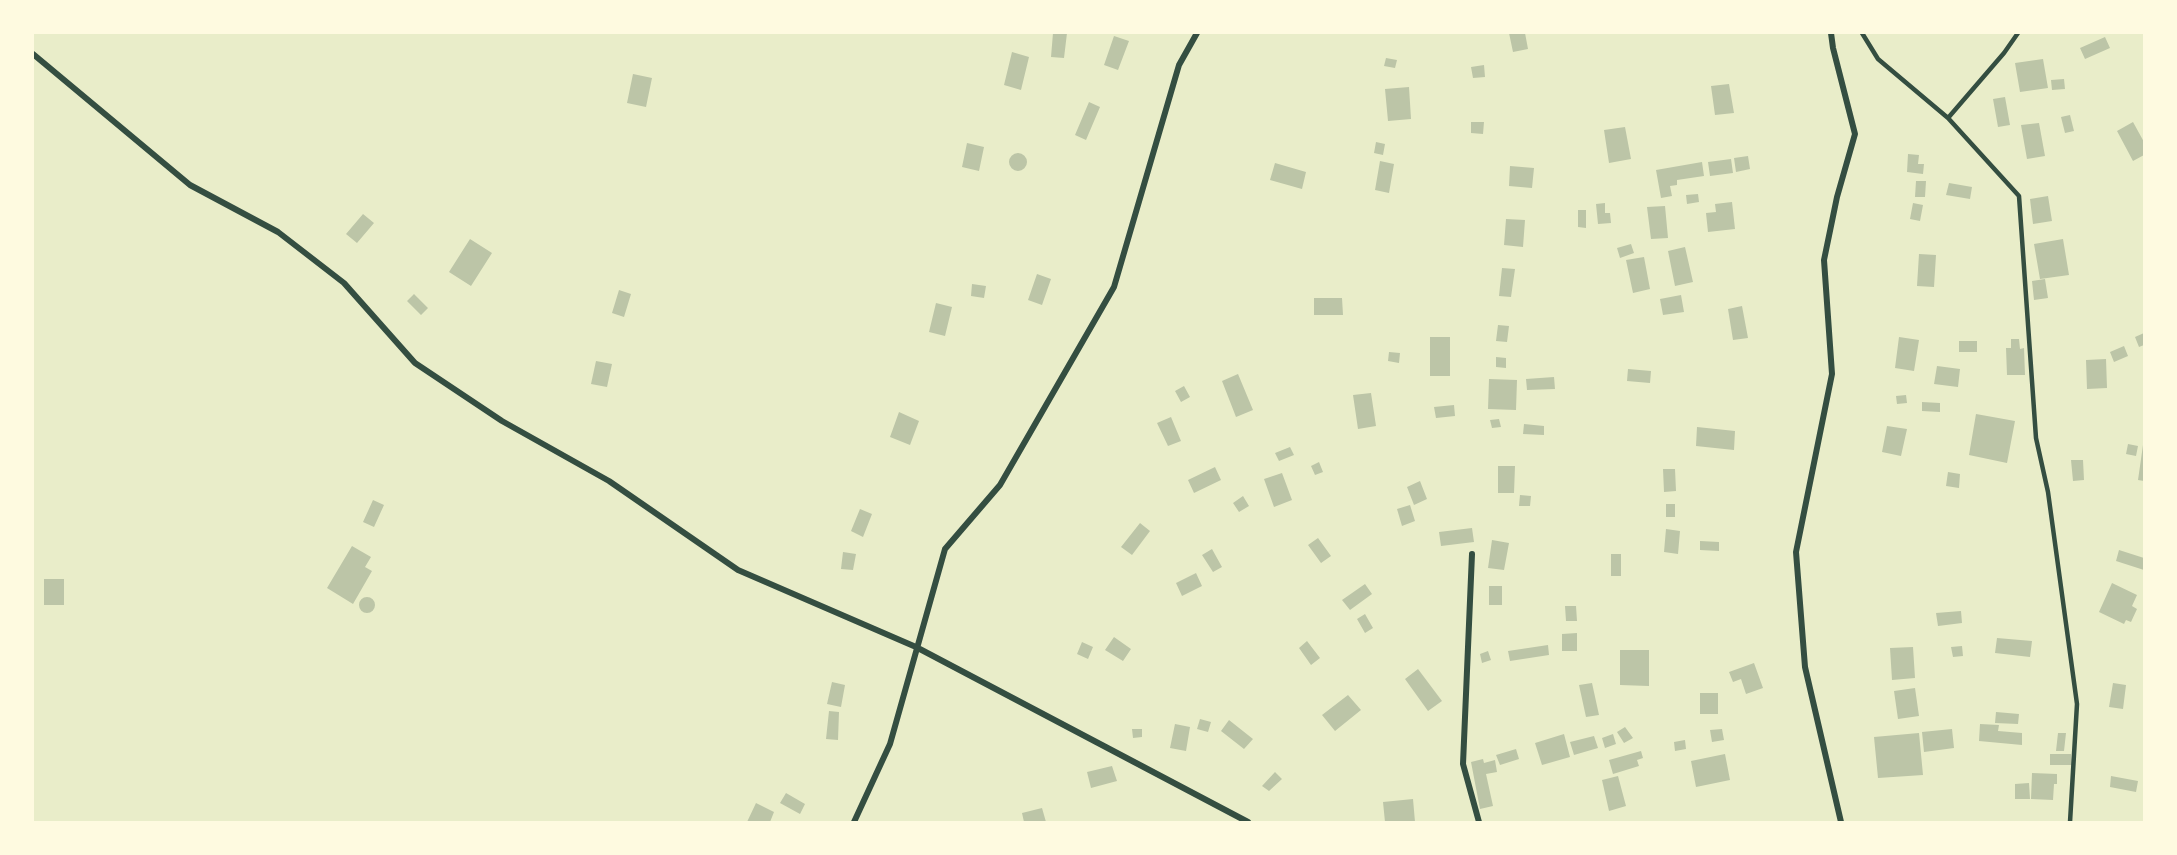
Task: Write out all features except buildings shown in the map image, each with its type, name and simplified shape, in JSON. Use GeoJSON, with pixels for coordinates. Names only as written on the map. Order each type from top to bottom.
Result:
{"type":"FeatureCollection","features":[{"type":"Feature","properties":{"kind":"street"},"geometry":{"type":"LineString","coordinates":[[854,822],[890,744],[945,549],[1000,485],[1114,288],[1179,65],[1197,33]]}},
{"type":"Feature","properties":{"kind":"street"},"geometry":{"type":"LineString","coordinates":[[1831,33],[1855,134],[1837,197],[1824,260],[1832,374],[1796,552],[1805,667],[1841,822]]}},
{"type":"Feature","properties":{"kind":"street"},"geometry":{"type":"LineString","coordinates":[[33,54],[190,185],[278,232],[344,283],[415,363],[502,421],[609,481],[738,570],[916,647],[1248,822]]}},
{"type":"Feature","properties":{"kind":"street"},"geometry":{"type":"LineString","coordinates":[[1472,554],[1463,764],[1479,822]]}},
{"type":"Feature","properties":{"kind":"lane"},"geometry":{"type":"LineString","coordinates":[[1862,33],[1878,59],[1948,118],[2019,196],[2036,438],[2048,492],[2077,704],[2070,822]]}},
{"type":"Feature","properties":{"kind":"lane"},"geometry":{"type":"LineString","coordinates":[[1948,118],[2004,53],[2018,33]]}}]}
